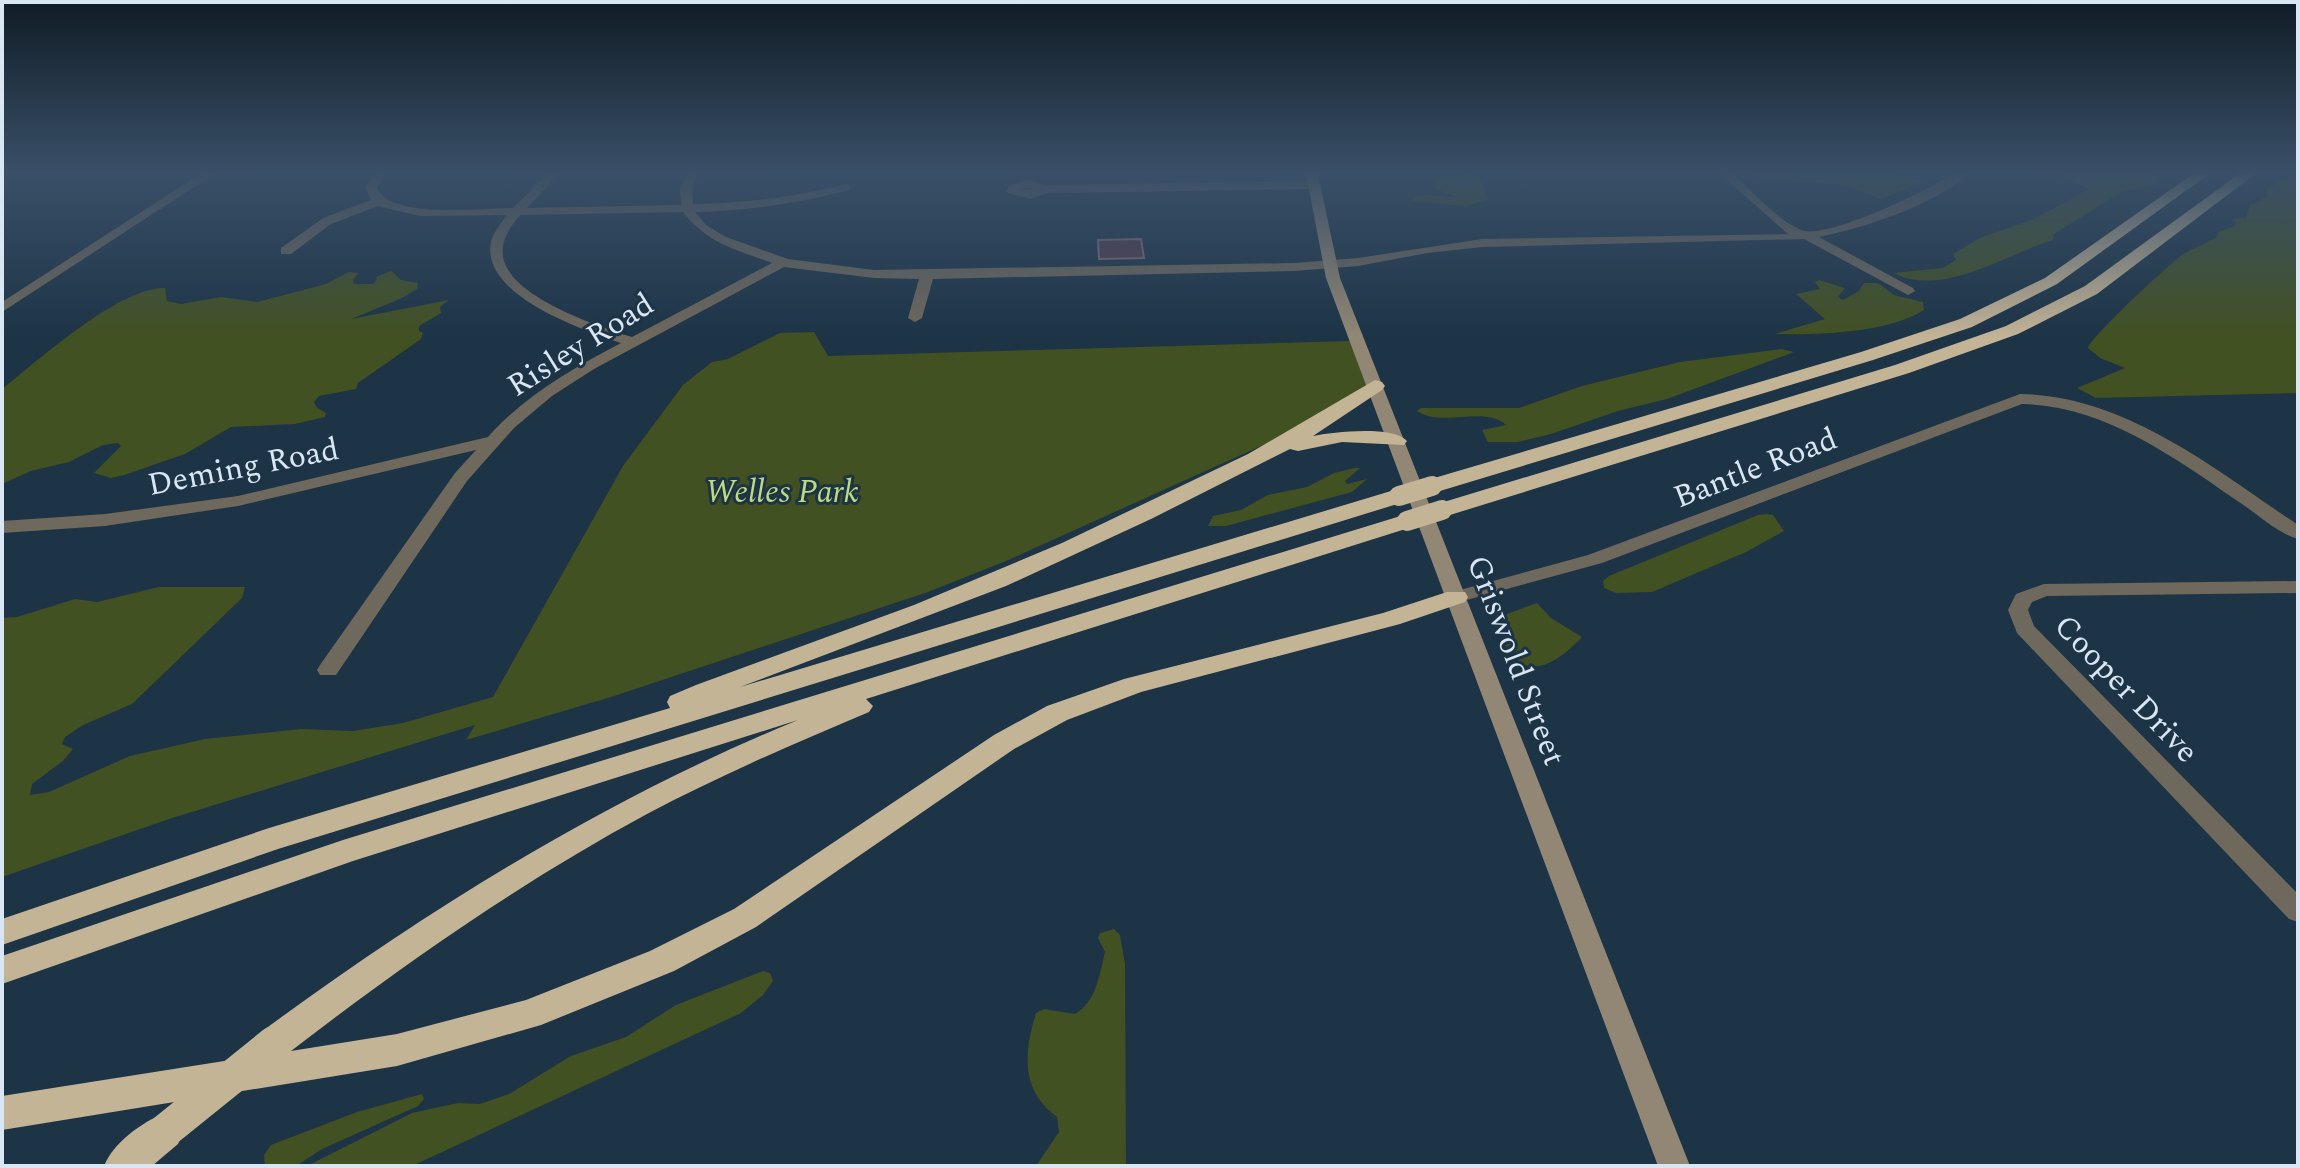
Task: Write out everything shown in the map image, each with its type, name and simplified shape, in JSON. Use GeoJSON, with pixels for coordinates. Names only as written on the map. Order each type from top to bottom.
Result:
{"type":"FeatureCollection","features":[{"type":"Feature","properties":{"kind":"highway"},"geometry":{"type":"LineString","coordinates":[[2,932],[269,840],[1839,365],[1966,323],[2051,281],[2125,229]]}},
{"type":"Feature","properties":{"kind":"highway"},"geometry":{"type":"LineString","coordinates":[[2,970],[343,852],[1913,365],[1999,335],[2083,296],[2174,229]]}},
{"type":"Feature","properties":{"kind":"highway"},"geometry":{"type":"LineString","coordinates":[[618,735],[712,688],[1031,568],[1269,453],[1334,416],[1375,386]]}},
{"type":"Feature","properties":{"kind":"highway"},"geometry":{"type":"LineString","coordinates":[[1269,453],[1342,436],[1397,441]]}},
{"type":"Feature","properties":{"kind":"highway"},"geometry":{"type":"LineString","coordinates":[[2,1113],[397,1050],[529,1014],[662,961],[745,918],[1004,742],[1057,713],[1124,688],[1391,619],[1456,597]]}},
{"type":"Feature","properties":{"kind":"highway"},"geometry":{"type":"LineString","coordinates":[[123,1166],[274,1043],[447,919],[602,825],[762,746],[998,648]]}},
{"type":"Feature","properties":{"kind":"main road","name":"Griswold Street"},"geometry":{"type":"LineString","coordinates":[[1323,229],[1329,265],[1674,1166]]}},
{"type":"Feature","properties":{"kind":"street"},"geometry":{"type":"LineString","coordinates":[[2,308],[124,229]]}},
{"type":"Feature","properties":{"kind":"street"},"geometry":{"type":"LineString","coordinates":[[286,251],[317,229]]}},
{"type":"Feature","properties":{"kind":"street"},"geometry":{"type":"LineString","coordinates":[[506,229],[497,241],[496,257],[504,273],[523,291],[588,327],[633,342]]}},
{"type":"Feature","properties":{"kind":"street"},"geometry":{"type":"LineString","coordinates":[[704,229],[721,240],[783,262],[841,271],[927,276],[1329,265],[1482,243],[1759,240],[1806,235],[1827,229]]}},
{"type":"Feature","properties":{"kind":"street"},"geometry":{"type":"LineString","coordinates":[[1788,229],[1806,235],[1908,291]]}},
{"type":"Feature","properties":{"kind":"street","name":"Risley Road"},"geometry":{"type":"LineString","coordinates":[[328,670],[461,477],[491,441],[546,393],[633,342],[783,262]]}},
{"type":"Feature","properties":{"kind":"street"},"geometry":{"type":"LineString","coordinates":[[915,318],[927,276]]}},
{"type":"Feature","properties":{"kind":"street","name":"Bantle Road"},"geometry":{"type":"LineString","coordinates":[[1456,597],[1605,555],[2020,399],[2046,397],[2073,402],[2139,434],[2276,519]]}},
{"type":"Feature","properties":{"kind":"street","name":"Deming Road"},"geometry":{"type":"LineString","coordinates":[[2,527],[105,520],[213,505],[314,485],[491,441]]}},
{"type":"Feature","properties":{"kind":"street"},"geometry":{"type":"LineString","coordinates":[[2276,519],[2298,517]]}},
{"type":"Feature","properties":{"kind":"street"},"geometry":{"type":"LineString","coordinates":[[2276,519],[2298,533]]}},
{"type":"Feature","properties":{"kind":"street","name":"Cooper Drive"},"geometry":{"type":"LineString","coordinates":[[2298,587],[2044,590],[2023,598],[2018,610],[2024,628],[2298,911]]}},
{"type":"Feature","properties":{"kind":"green space"},"geometry":{"type":"Polygon","coordinates":[[[2007,229],[2063,229],[2054,234],[2053,240],[1953,277],[1912,279],[1893,273],[1943,268],[1956,260],[1953,254],[1982,237],[2007,229]]]}},
{"type":"Feature","properties":{"kind":"green space"},"geometry":{"type":"Polygon","coordinates":[[[2228,229],[2298,229],[2298,393],[2096,398],[2077,388],[2125,368],[2100,358],[2088,348],[2092,341],[2178,258],[2217,237],[2218,232],[2228,229]]]}},
{"type":"Feature","properties":{"kind":"green space"},"geometry":{"type":"Polygon","coordinates":[[[391,271],[401,280],[418,283],[417,289],[351,319],[449,300],[440,307],[441,313],[419,326],[419,331],[423,333],[421,339],[358,383],[356,389],[319,396],[314,402],[326,413],[325,417],[295,424],[231,427],[185,454],[111,478],[94,473],[121,446],[118,443],[103,445],[69,462],[31,471],[2,484],[2,389],[80,327],[125,299],[165,288],[167,301],[181,304],[221,297],[257,302],[326,284],[349,272],[358,273],[354,284],[373,284],[376,277],[391,271]]]}},
{"type":"Feature","properties":{"kind":"green space"},"geometry":{"type":"Polygon","coordinates":[[[1819,280],[1845,288],[1838,297],[1843,300],[1859,291],[1864,283],[1878,283],[1894,295],[1923,302],[1924,310],[1892,324],[1872,328],[1832,333],[1775,334],[1825,319],[1796,294],[1820,289],[1815,282],[1819,280]]]}},
{"type":"Feature","properties":{"kind":"green space","name":"Welles Park"},"geometry":{"type":"Polygon","coordinates":[[[814,332],[828,356],[1350,341],[1367,385],[1292,432],[1006,561],[928,592],[611,697],[466,740],[475,725],[169,819],[2,877],[2,618],[17,617],[75,599],[97,602],[159,587],[245,587],[242,598],[132,704],[83,725],[65,737],[62,744],[73,749],[63,761],[32,784],[30,795],[49,792],[130,756],[205,739],[301,729],[353,731],[403,723],[493,697],[623,466],[683,385],[712,362],[728,359],[780,333],[814,332]]]}},
{"type":"Feature","properties":{"kind":"green space"},"geometry":{"type":"Polygon","coordinates":[[[1781,349],[1794,352],[1667,399],[1518,442],[1488,442],[1482,430],[1506,425],[1497,419],[1475,416],[1438,418],[1417,411],[1421,408],[1519,408],[1582,386],[1680,362],[1781,349]]]}},
{"type":"Feature","properties":{"kind":"green space"},"geometry":{"type":"Polygon","coordinates":[[[1360,468],[1345,481],[1347,484],[1367,479],[1352,492],[1226,526],[1208,526],[1213,516],[1241,510],[1268,495],[1307,487],[1334,473],[1360,468]]]}},
{"type":"Feature","properties":{"kind":"green space"},"geometry":{"type":"Polygon","coordinates":[[[1767,514],[1773,515],[1784,531],[1746,552],[1652,592],[1616,593],[1604,588],[1603,581],[1609,576],[1767,514]]]}},
{"type":"Feature","properties":{"kind":"green space"},"geometry":{"type":"Polygon","coordinates":[[[1537,603],[1551,618],[1582,637],[1556,659],[1533,666],[1522,664],[1513,656],[1497,624],[1507,614],[1537,603]]]}},
{"type":"Feature","properties":{"kind":"green space"},"geometry":{"type":"Polygon","coordinates":[[[1114,929],[1120,935],[1125,964],[1126,1166],[1036,1166],[1059,1132],[1057,1117],[1036,1095],[1028,1070],[1029,1042],[1036,1013],[1044,1009],[1075,1014],[1082,1009],[1093,995],[1105,952],[1098,938],[1100,933],[1114,929]]]}},
{"type":"Feature","properties":{"kind":"green space"},"geometry":{"type":"Polygon","coordinates":[[[763,971],[770,973],[773,981],[763,995],[741,1013],[412,1166],[307,1166],[412,1113],[458,1103],[480,1104],[509,1094],[571,1056],[626,1037],[676,1005],[763,971]]]}},
{"type":"Feature","properties":{"kind":"green space"},"geometry":{"type":"Polygon","coordinates":[[[422,1094],[424,1099],[418,1106],[322,1149],[296,1166],[265,1166],[264,1155],[271,1145],[357,1112],[422,1094]]]}},
{"type":"Feature","properties":{"kind":"building"},"geometry":{"type":"Polygon","coordinates":[[[1141,239],[1144,258],[1099,259],[1098,240],[1141,239]]]}}]}
